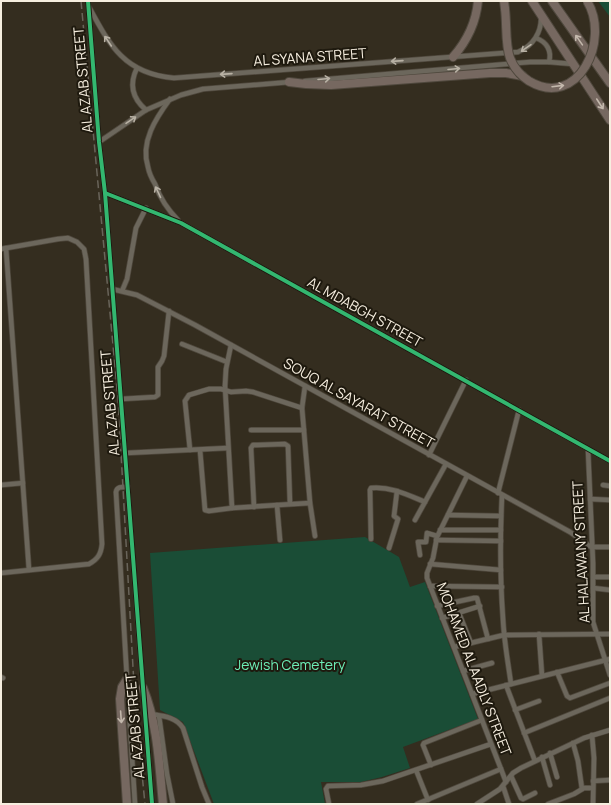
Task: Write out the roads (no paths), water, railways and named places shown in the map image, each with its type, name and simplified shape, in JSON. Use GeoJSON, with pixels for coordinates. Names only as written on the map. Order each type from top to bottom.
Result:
{"type":"FeatureCollection","features":[{"type":"Feature","properties":{"kind":"highway"},"geometry":{"type":"LineString","coordinates":[[453,57],[464,44],[472,29],[478,1]]}},
{"type":"Feature","properties":{"kind":"highway"},"geometry":{"type":"LineString","coordinates":[[532,1],[610,120]]}},
{"type":"Feature","properties":{"kind":"highway"},"geometry":{"type":"LineString","coordinates":[[552,1],[610,83]]}},
{"type":"Feature","properties":{"kind":"highway"},"geometry":{"type":"LineString","coordinates":[[289,82],[327,85],[506,73],[523,76],[539,85],[556,87],[572,83],[585,73],[598,53],[601,35],[597,15],[587,1]]}},
{"type":"Feature","properties":{"kind":"highway"},"geometry":{"type":"LineString","coordinates":[[504,5],[508,51],[512,62],[523,76]]}},
{"type":"Feature","properties":{"kind":"highway"},"geometry":{"type":"LineString","coordinates":[[126,679],[122,687],[120,699],[127,804]]}},
{"type":"Feature","properties":{"kind":"highway"},"geometry":{"type":"LineString","coordinates":[[143,688],[152,714],[156,736],[162,804]]}},
{"type":"Feature","properties":{"kind":"street","name":"AL SYANA STREET"},"geometry":{"type":"LineString","coordinates":[[88,3],[112,47],[124,59],[138,68],[152,74],[174,78],[518,52],[528,47],[536,38]]}},
{"type":"Feature","properties":{"kind":"street","name":"AL AZAB STREET"},"geometry":{"type":"LineString","coordinates":[[88,3],[126,453],[143,688]]}},
{"type":"Feature","properties":{"kind":"street"},"geometry":{"type":"LineString","coordinates":[[541,14],[540,29],[536,38],[547,46],[551,55],[549,62]]}},
{"type":"Feature","properties":{"kind":"street","name":"AL SYANA STREET"},"geometry":{"type":"LineString","coordinates":[[99,142],[146,110],[171,99],[203,89],[521,63],[549,62],[574,64]]}},
{"type":"Feature","properties":{"kind":"street"},"geometry":{"type":"LineString","coordinates":[[138,68],[134,75],[132,91],[140,105],[146,110]]}},
{"type":"Feature","properties":{"kind":"street","name":"AL MDABGH STREET"},"geometry":{"type":"LineString","coordinates":[[171,99],[151,129],[147,142],[146,160],[160,197],[181,223]]}},
{"type":"Feature","properties":{"kind":"street","name":"AL MDABGH STREET"},"geometry":{"type":"LineString","coordinates":[[105,193],[181,223],[610,461]]}},
{"type":"Feature","properties":{"kind":"street"},"geometry":{"type":"LineString","coordinates":[[122,291],[127,279],[136,228],[146,208]]}},
{"type":"Feature","properties":{"kind":"street"},"geometry":{"type":"LineString","coordinates":[[1,573],[89,564],[95,561],[102,550],[86,259],[84,249],[77,242],[68,238],[58,238],[3,248],[29,570]]}},
{"type":"Feature","properties":{"kind":"street","name":"SOUQ AL SAYARAT STREET"},"geometry":{"type":"LineString","coordinates":[[112,289],[137,295],[169,311],[570,532],[592,547]]}},
{"type":"Feature","properties":{"kind":"street"},"geometry":{"type":"LineString","coordinates":[[121,399],[155,397],[158,395],[158,367],[164,356],[169,311]]}},
{"type":"Feature","properties":{"kind":"street"},"geometry":{"type":"LineString","coordinates":[[182,344],[227,362]]}},
{"type":"Feature","properties":{"kind":"street"},"geometry":{"type":"LineString","coordinates":[[232,345],[227,362],[225,391],[232,508]]}},
{"type":"Feature","properties":{"kind":"street"},"geometry":{"type":"LineString","coordinates":[[429,454],[466,380]]}},
{"type":"Feature","properties":{"kind":"street"},"geometry":{"type":"LineString","coordinates":[[305,386],[302,408],[310,503],[315,536]]}},
{"type":"Feature","properties":{"kind":"street"},"geometry":{"type":"LineString","coordinates":[[190,450],[185,401],[186,397],[189,395],[209,389],[253,392],[302,408]]}},
{"type":"Feature","properties":{"kind":"street"},"geometry":{"type":"LineString","coordinates":[[520,410],[500,494],[501,570],[504,635],[509,684],[515,710],[535,760]]}},
{"type":"Feature","properties":{"kind":"street"},"geometry":{"type":"LineString","coordinates":[[251,430],[304,430]]}},
{"type":"Feature","properties":{"kind":"street"},"geometry":{"type":"LineString","coordinates":[[254,507],[251,448],[253,445],[285,444],[288,446],[290,504]]}},
{"type":"Feature","properties":{"kind":"street"},"geometry":{"type":"LineString","coordinates":[[126,453],[228,448]]}},
{"type":"Feature","properties":{"kind":"street","name":"AL HALAWANY STREET"},"geometry":{"type":"LineString","coordinates":[[588,449],[593,612],[597,634],[610,675]]}},
{"type":"Feature","properties":{"kind":"street"},"geometry":{"type":"LineString","coordinates":[[200,450],[204,510],[209,511],[310,503]]}},
{"type":"Feature","properties":{"kind":"street"},"geometry":{"type":"LineString","coordinates":[[415,520],[446,464]]}},
{"type":"Feature","properties":{"kind":"street","name":"MOHAMED AL AADLY STREET"},"geometry":{"type":"LineString","coordinates":[[466,476],[440,530],[426,575],[506,782]]}},
{"type":"Feature","properties":{"kind":"street"},"geometry":{"type":"LineString","coordinates":[[1,485],[23,484]]}},
{"type":"Feature","properties":{"kind":"street"},"geometry":{"type":"LineString","coordinates":[[603,485],[610,486]]}},
{"type":"Feature","properties":{"kind":"street"},"geometry":{"type":"LineString","coordinates":[[128,487],[117,488],[116,492],[126,679],[136,804]]}},
{"type":"Feature","properties":{"kind":"street"},"geometry":{"type":"LineString","coordinates":[[371,539],[371,488],[373,487],[398,491],[425,502]]}},
{"type":"Feature","properties":{"kind":"street"},"geometry":{"type":"LineString","coordinates":[[389,548],[398,519],[394,516],[398,491]]}},
{"type":"Feature","properties":{"kind":"street"},"geometry":{"type":"LineString","coordinates":[[590,499],[610,500]]}},
{"type":"Feature","properties":{"kind":"street"},"geometry":{"type":"LineString","coordinates":[[277,505],[280,540]]}},
{"type":"Feature","properties":{"kind":"street"},"geometry":{"type":"LineString","coordinates":[[448,515],[501,516]]}},
{"type":"Feature","properties":{"kind":"street"},"geometry":{"type":"LineString","coordinates":[[440,530],[501,530]]}},
{"type":"Feature","properties":{"kind":"street"},"geometry":{"type":"LineString","coordinates":[[420,555],[418,542],[426,542],[427,533],[437,538],[501,541]]}},
{"type":"Feature","properties":{"kind":"street"},"geometry":{"type":"LineString","coordinates":[[592,547],[610,547]]}},
{"type":"Feature","properties":{"kind":"street"},"geometry":{"type":"LineString","coordinates":[[430,564],[501,570]]}},
{"type":"Feature","properties":{"kind":"street"},"geometry":{"type":"LineString","coordinates":[[593,577],[610,578]]}},
{"type":"Feature","properties":{"kind":"street"},"geometry":{"type":"LineString","coordinates":[[430,586],[502,586]]}},
{"type":"Feature","properties":{"kind":"street"},"geometry":{"type":"LineString","coordinates":[[593,588],[610,590]]}},
{"type":"Feature","properties":{"kind":"street"},"geometry":{"type":"LineString","coordinates":[[438,606],[475,598],[478,599],[488,639]]}},
{"type":"Feature","properties":{"kind":"street"},"geometry":{"type":"LineString","coordinates":[[442,618],[480,606]]}},
{"type":"Feature","properties":{"kind":"street"},"geometry":{"type":"LineString","coordinates":[[459,613],[470,643]]}},
{"type":"Feature","properties":{"kind":"street"},"geometry":{"type":"LineString","coordinates":[[539,634],[542,676]]}},
{"type":"Feature","properties":{"kind":"street"},"geometry":{"type":"LineString","coordinates":[[454,647],[504,635],[610,634]]}},
{"type":"Feature","properties":{"kind":"street"},"geometry":{"type":"LineString","coordinates":[[472,694],[610,659]]}},
{"type":"Feature","properties":{"kind":"street"},"geometry":{"type":"LineString","coordinates":[[463,671],[492,663]]}},
{"type":"Feature","properties":{"kind":"street"},"geometry":{"type":"LineString","coordinates":[[557,672],[567,696],[570,698],[610,683]]}},
{"type":"Feature","properties":{"kind":"street"},"geometry":{"type":"LineString","coordinates":[[524,733],[610,698]]}},
{"type":"Feature","properties":{"kind":"street"},"geometry":{"type":"LineString","coordinates":[[515,710],[539,701]]}},
{"type":"Feature","properties":{"kind":"street"},"geometry":{"type":"LineString","coordinates":[[173,804],[152,714],[175,720],[183,728],[209,804]]}},
{"type":"Feature","properties":{"kind":"street","name":"AL AZAB STREET"},"geometry":{"type":"LineString","coordinates":[[152,714],[152,804]]}},
{"type":"Feature","properties":{"kind":"street"},"geometry":{"type":"LineString","coordinates":[[431,765],[423,745],[424,742],[482,720]]}},
{"type":"Feature","properties":{"kind":"street"},"geometry":{"type":"LineString","coordinates":[[477,804],[503,786],[516,771],[535,760],[592,735],[610,730]]}},
{"type":"Feature","properties":{"kind":"street"},"geometry":{"type":"LineString","coordinates":[[592,735],[594,749],[593,804]]}},
{"type":"Feature","properties":{"kind":"street"},"geometry":{"type":"LineString","coordinates":[[573,743],[578,761],[582,789]]}},
{"type":"Feature","properties":{"kind":"street"},"geometry":{"type":"LineString","coordinates":[[328,804],[326,787],[330,785],[369,784],[416,770],[491,744]]}},
{"type":"Feature","properties":{"kind":"street"},"geometry":{"type":"LineString","coordinates":[[550,753],[557,777]]}},
{"type":"Feature","properties":{"kind":"street"},"geometry":{"type":"LineString","coordinates":[[542,757],[550,785]]}},
{"type":"Feature","properties":{"kind":"street"},"geometry":{"type":"LineString","coordinates":[[417,804],[501,769]]}},
{"type":"Feature","properties":{"kind":"street"},"geometry":{"type":"LineString","coordinates":[[416,770],[428,800]]}},
{"type":"Feature","properties":{"kind":"street"},"geometry":{"type":"LineString","coordinates":[[511,776],[521,798],[523,799],[535,793]]}},
{"type":"Feature","properties":{"kind":"street"},"geometry":{"type":"LineString","coordinates":[[593,781],[610,780]]}},
{"type":"Feature","properties":{"kind":"street"},"geometry":{"type":"LineString","coordinates":[[503,786],[509,804]]}},
{"type":"Feature","properties":{"kind":"street"},"geometry":{"type":"LineString","coordinates":[[548,804],[574,794],[582,789],[593,788]]}},
{"type":"Feature","properties":{"kind":"railway"},"geometry":{"type":"LineString","coordinates":[[81,1],[118,399],[135,703],[145,804]]}},
{"type":"Feature","properties":{"kind":"park label","name":"Jewish Cemetery"},"geometry":{"type":"Point","coordinates":[290,665]}}]}
